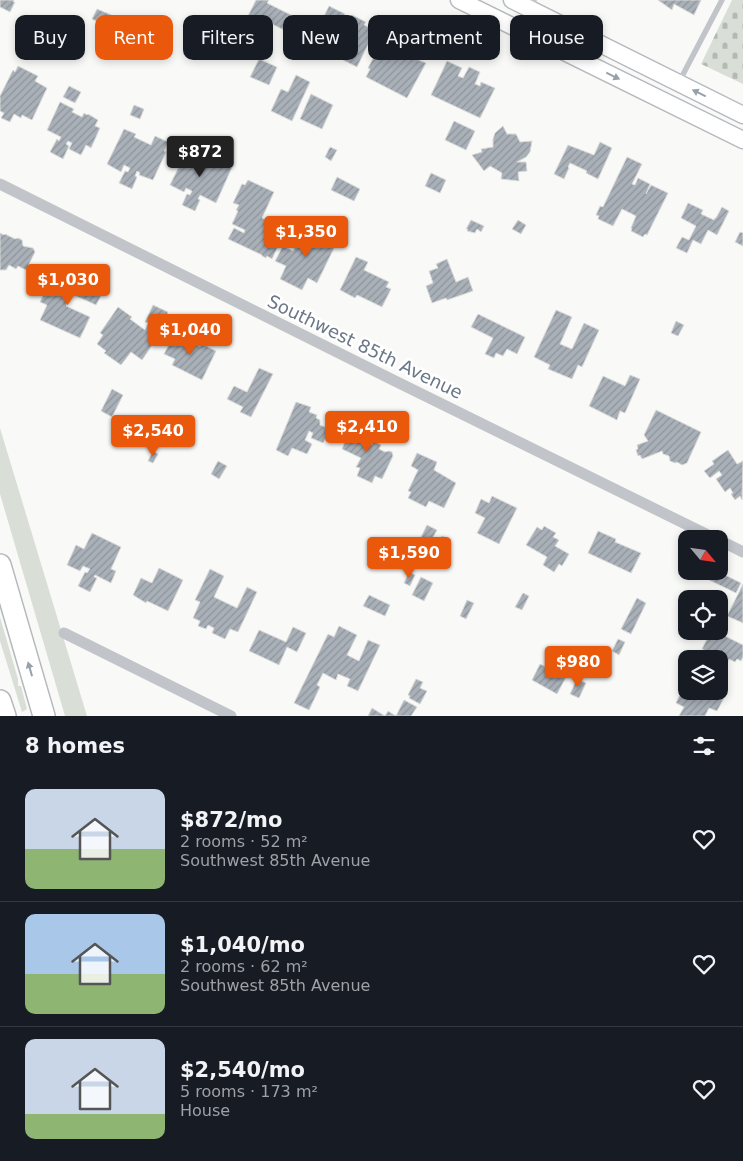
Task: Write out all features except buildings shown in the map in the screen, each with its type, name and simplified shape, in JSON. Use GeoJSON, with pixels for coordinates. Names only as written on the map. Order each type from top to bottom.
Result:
{"type":"FeatureCollection","features":[{"type":"Feature","properties":{"kind":"highway"},"geometry":{"type":"LineString","coordinates":[[0,564],[44,716]]}},
{"type":"Feature","properties":{"kind":"highway"},"geometry":{"type":"LineString","coordinates":[[0,701],[5,716]]}},
{"type":"Feature","properties":{"kind":"main road"},"geometry":{"type":"LineString","coordinates":[[460,0],[510,25]]}},
{"type":"Feature","properties":{"kind":"main road"},"geometry":{"type":"LineString","coordinates":[[512,0],[532,5],[548,15]]}},
{"type":"Feature","properties":{"kind":"main road"},"geometry":{"type":"LineString","coordinates":[[603,45],[736,111],[720,128]]}},
{"type":"Feature","properties":{"kind":"main road"},"geometry":{"type":"LineString","coordinates":[[581,60],[743,140]]}},
{"type":"Feature","properties":{"kind":"main road"},"geometry":{"type":"LineString","coordinates":[[668,103],[678,82]]}},
{"type":"Feature","properties":{"kind":"street","name":"Southwest 85th Avenue"},"geometry":{"type":"LineString","coordinates":[[0,184],[384,376],[700,530]]}},
{"type":"Feature","properties":{"kind":"street","name":"Southwest 85th Avenue"},"geometry":{"type":"LineString","coordinates":[[728,544],[743,552]]}},
{"type":"Feature","properties":{"kind":"street"},"geometry":{"type":"LineString","coordinates":[[64,633],[231,716]]}},
{"type":"Feature","properties":{"kind":"lane"},"geometry":{"type":"LineString","coordinates":[[678,82],[722,0]]}},
{"type":"Feature","properties":{"kind":"green space"},"geometry":{"type":"Polygon","coordinates":[[[732,0],[743,0],[743,84],[701,64],[732,0]]]}},
{"type":"Feature","properties":{"kind":"green space"},"geometry":{"type":"Polygon","coordinates":[[[0,428],[87,716],[65,716],[0,494],[0,428]]]}},
{"type":"Feature","properties":{"kind":"green space"},"geometry":{"type":"Polygon","coordinates":[[[0,617],[18,679],[18,686],[21,686],[27,709],[22,712],[0,641],[0,617]]]}}]}
